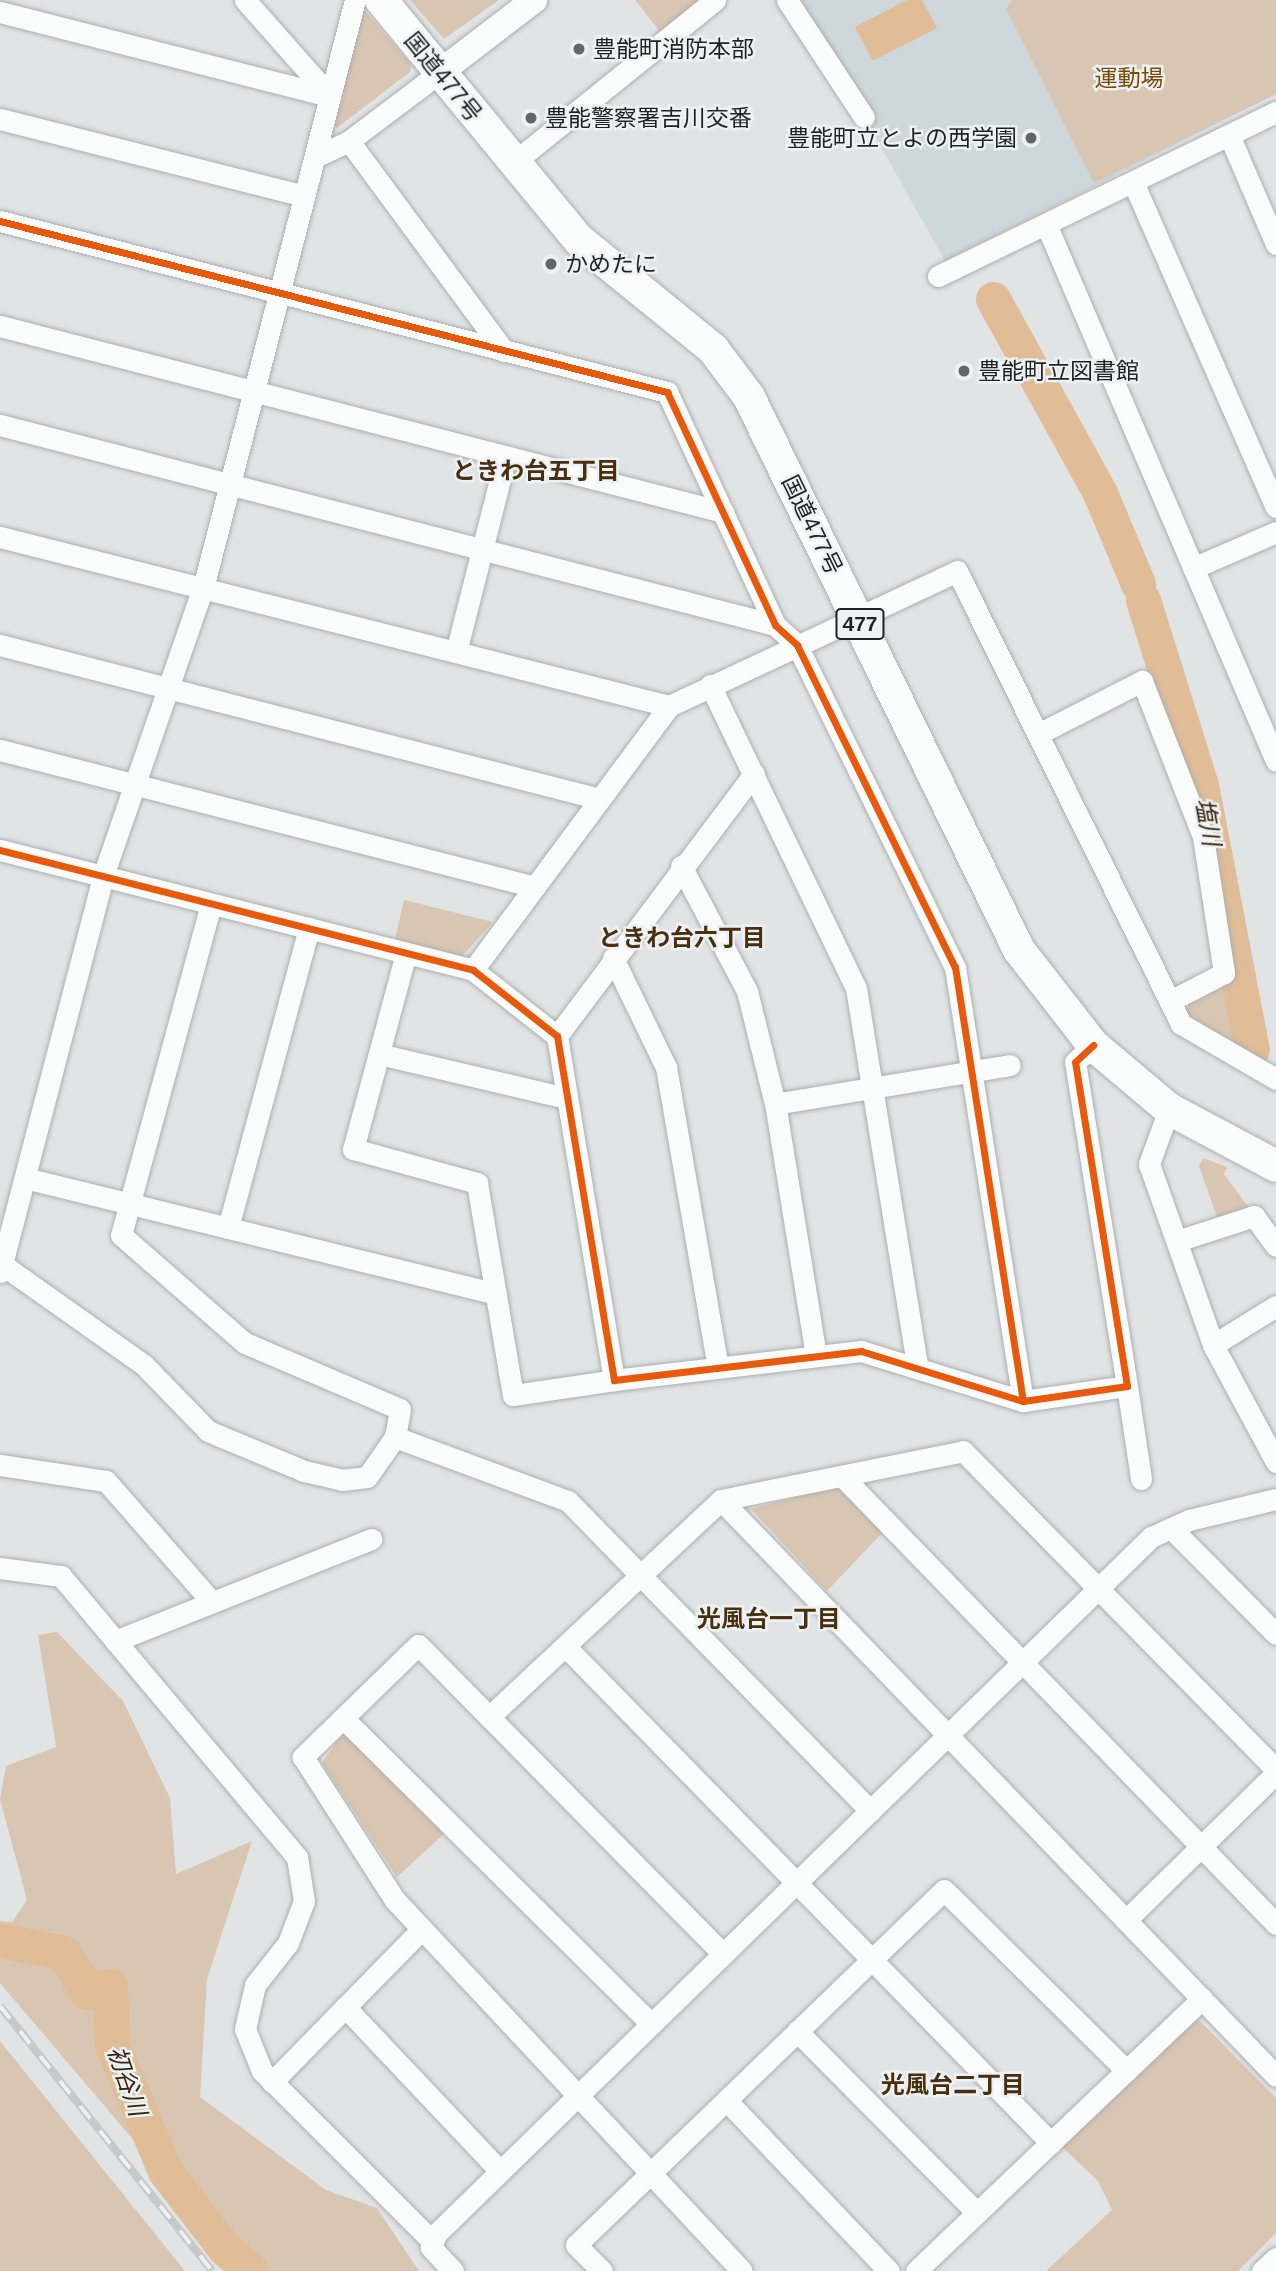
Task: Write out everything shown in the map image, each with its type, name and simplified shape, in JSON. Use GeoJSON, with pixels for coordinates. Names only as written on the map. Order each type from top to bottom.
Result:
{"type":"FeatureCollection","features":[{"type":"Feature","properties":{"kind":"highway","name":"国道477号"},"geometry":{"type":"LineString","coordinates":[[381,0],[579,240],[703,340],[750,397],[1019,950],[1093,1045],[1169,1108],[1275,1160]]}},
{"type":"Feature","properties":{"kind":"main road"},"geometry":{"type":"LineString","coordinates":[[439,73],[534,0]]}},
{"type":"Feature","properties":{"kind":"street"},"geometry":{"type":"LineString","coordinates":[[245,0],[330,96]]}},
{"type":"Feature","properties":{"kind":"street"},"geometry":{"type":"LineString","coordinates":[[211,904],[121,1235],[244,1343],[400,1409],[396,1437],[367,1477],[342,1480],[303,1471],[208,1431],[144,1365],[1,1266],[103,876],[203,588],[355,0]]}},
{"type":"Feature","properties":{"kind":"street"},"geometry":{"type":"LineString","coordinates":[[513,163],[715,0]]}},
{"type":"Feature","properties":{"kind":"street"},"geometry":{"type":"LineString","coordinates":[[788,0],[864,117]]}},
{"type":"Feature","properties":{"kind":"street"},"geometry":{"type":"LineString","coordinates":[[0,12],[330,96]]}},
{"type":"Feature","properties":{"kind":"street"},"geometry":{"type":"LineString","coordinates":[[314,157],[349,141],[439,73]]}},
{"type":"Feature","properties":{"kind":"street"},"geometry":{"type":"LineString","coordinates":[[938,276],[1276,112]]}},
{"type":"Feature","properties":{"kind":"street"},"geometry":{"type":"LineString","coordinates":[[0,119],[304,196]]}},
{"type":"Feature","properties":{"kind":"street"},"geometry":{"type":"LineString","coordinates":[[1229,135],[1276,244]]}},
{"type":"Feature","properties":{"kind":"street"},"geometry":{"type":"LineString","coordinates":[[349,141],[504,351]]}},
{"type":"Feature","properties":{"kind":"street"},"geometry":{"type":"LineString","coordinates":[[1133,182],[1276,507]]}},
{"type":"Feature","properties":{"kind":"street"},"geometry":{"type":"LineString","coordinates":[[0,221],[667,392],[775,625],[797,645],[955,967],[1023,1401]]}},
{"type":"Feature","properties":{"kind":"street"},"geometry":{"type":"LineString","coordinates":[[1046,224],[1276,761]]}},
{"type":"Feature","properties":{"kind":"street"},"geometry":{"type":"LineString","coordinates":[[0,326],[723,512]]}},
{"type":"Feature","properties":{"kind":"street"},"geometry":{"type":"LineString","coordinates":[[0,425],[775,625]]}},
{"type":"Feature","properties":{"kind":"street"},"geometry":{"type":"LineString","coordinates":[[456,652],[506,456]]}},
{"type":"Feature","properties":{"kind":"street"},"geometry":{"type":"LineString","coordinates":[[1194,568],[1276,532]]}},
{"type":"Feature","properties":{"kind":"street"},"geometry":{"type":"LineString","coordinates":[[0,537],[669,706]]}},
{"type":"Feature","properties":{"kind":"street"},"geometry":{"type":"LineString","coordinates":[[473,970],[669,706],[710,684],[957,571],[1181,1024],[1276,1079]]}},
{"type":"Feature","properties":{"kind":"street"},"geometry":{"type":"LineString","coordinates":[[0,645],[600,799]]}},
{"type":"Feature","properties":{"kind":"street"},"geometry":{"type":"LineString","coordinates":[[1038,734],[1142,681],[1203,836],[1224,973],[1170,1001]]}},
{"type":"Feature","properties":{"kind":"street"},"geometry":{"type":"LineString","coordinates":[[710,684],[856,988],[917,1366]]}},
{"type":"Feature","properties":{"kind":"street"},"geometry":{"type":"LineString","coordinates":[[0,750],[535,887]]}},
{"type":"Feature","properties":{"kind":"street"},"geometry":{"type":"LineString","coordinates":[[557,1035],[681,866],[754,774]]}},
{"type":"Feature","properties":{"kind":"street"},"geometry":{"type":"LineString","coordinates":[[0,850],[473,970],[557,1035],[614,1380]]}},
{"type":"Feature","properties":{"kind":"street"},"geometry":{"type":"LineString","coordinates":[[681,866],[747,991],[775,1104],[817,1356]]}},
{"type":"Feature","properties":{"kind":"street"},"geometry":{"type":"LineString","coordinates":[[228,1228],[309,928]]}},
{"type":"Feature","properties":{"kind":"street"},"geometry":{"type":"LineString","coordinates":[[406,953],[353,1149],[477,1183],[513,1395],[614,1380],[860,1351],[917,1366],[1023,1401],[1127,1386]]}},
{"type":"Feature","properties":{"kind":"street"},"geometry":{"type":"LineString","coordinates":[[613,958],[666,1067],[718,1368]]}},
{"type":"Feature","properties":{"kind":"street"},"geometry":{"type":"LineString","coordinates":[[1093,1045],[1075,1062],[1141,1479]]}},
{"type":"Feature","properties":{"kind":"street"},"geometry":{"type":"LineString","coordinates":[[379,1054],[568,1098]]}},
{"type":"Feature","properties":{"kind":"street"},"geometry":{"type":"LineString","coordinates":[[775,1104],[1010,1065]]}},
{"type":"Feature","properties":{"kind":"street"},"geometry":{"type":"LineString","coordinates":[[1169,1108],[1149,1164],[1213,1345],[1276,1462]]}},
{"type":"Feature","properties":{"kind":"street"},"geometry":{"type":"LineString","coordinates":[[25,1178],[496,1294]]}},
{"type":"Feature","properties":{"kind":"street"},"geometry":{"type":"LineString","coordinates":[[1177,1241],[1254,1216],[1276,1246]]}},
{"type":"Feature","properties":{"kind":"street"},"geometry":{"type":"LineString","coordinates":[[1213,1345],[1276,1306]]}},
{"type":"Feature","properties":{"kind":"street"},"geometry":{"type":"LineString","coordinates":[[396,1437],[568,1501],[870,1811]]}},
{"type":"Feature","properties":{"kind":"street"},"geometry":{"type":"LineString","coordinates":[[489,1717],[721,1500],[963,1451],[1276,1771],[1126,1920]]}},
{"type":"Feature","properties":{"kind":"street"},"geometry":{"type":"LineString","coordinates":[[0,1465],[106,1480],[212,1602]]}},
{"type":"Feature","properties":{"kind":"street"},"geometry":{"type":"LineString","coordinates":[[842,1476],[1276,1924]]}},
{"type":"Feature","properties":{"kind":"street"},"geometry":{"type":"LineString","coordinates":[[431,2240],[1098,1588],[1171,1528],[1276,1499]]}},
{"type":"Feature","properties":{"kind":"street"},"geometry":{"type":"LineString","coordinates":[[721,1500],[1276,2076]]}},
{"type":"Feature","properties":{"kind":"street"},"geometry":{"type":"LineString","coordinates":[[1171,1528],[1276,1634]]}},
{"type":"Feature","properties":{"kind":"street"},"geometry":{"type":"LineString","coordinates":[[115,1641],[371,1539]]}},
{"type":"Feature","properties":{"kind":"street"},"geometry":{"type":"LineString","coordinates":[[0,1568],[61,1576],[297,1857],[304,1901],[288,1943],[255,1985],[245,2029],[272,2082],[431,2240],[453,2271]]}},
{"type":"Feature","properties":{"kind":"street"},"geometry":{"type":"LineString","coordinates":[[723,1954],[418,1645],[303,1757],[394,1899],[742,2271]]}},
{"type":"Feature","properties":{"kind":"street"},"geometry":{"type":"LineString","coordinates":[[565,1646],[1051,2143]]}},
{"type":"Feature","properties":{"kind":"street"},"geometry":{"type":"LineString","coordinates":[[343,1718],[651,2024]]}},
{"type":"Feature","properties":{"kind":"street"},"geometry":{"type":"LineString","coordinates":[[602,2271],[576,2245],[944,1890],[1127,2071]]}},
{"type":"Feature","properties":{"kind":"street"},"geometry":{"type":"LineString","coordinates":[[272,2082],[422,1929]]}},
{"type":"Feature","properties":{"kind":"street"},"geometry":{"type":"LineString","coordinates":[[916,2271],[1202,2000]]}},
{"type":"Feature","properties":{"kind":"street"},"geometry":{"type":"LineString","coordinates":[[345,2007],[500,2171]]}},
{"type":"Feature","properties":{"kind":"street"},"geometry":{"type":"LineString","coordinates":[[797,2031],[977,2213]]}},
{"type":"Feature","properties":{"kind":"street"},"geometry":{"type":"LineString","coordinates":[[726,2100],[889,2271]]}},
{"type":"Feature","properties":{"kind":"street"},"geometry":{"type":"LineString","coordinates":[[1262,2271],[1276,2258]]}},
{"type":"Feature","properties":{"kind":"shaded area","name":"豊能町立とよの西学園"},"geometry":{"type":"Polygon","coordinates":[[[799,0],[1276,0],[1276,94],[945,261],[799,0]]]}},
{"type":"Feature","properties":{"kind":"shaded area"},"geometry":{"type":"Polygon","coordinates":[[[907,0],[922,0],[937,28],[873,61],[855,27],[907,0]]]}},
{"type":"Feature","properties":{"kind":"green space"},"geometry":{"type":"Polygon","coordinates":[[[410,0],[499,0],[444,39],[410,0]]]}},
{"type":"Feature","properties":{"kind":"green space"},"geometry":{"type":"Polygon","coordinates":[[[635,0],[705,0],[662,34],[635,0]]]}},
{"type":"Feature","properties":{"kind":"green space","name":"運動場"},"geometry":{"type":"Polygon","coordinates":[[[1012,0],[1276,0],[1276,94],[1094,183],[1006,9],[1012,0]]]}},
{"type":"Feature","properties":{"kind":"green space"},"geometry":{"type":"Polygon","coordinates":[[[364,10],[411,64],[410,72],[337,128],[329,119],[355,14],[364,10]]]}},
{"type":"Feature","properties":{"kind":"green space"},"geometry":{"type":"Polygon","coordinates":[[[404,900],[493,922],[462,956],[395,939],[404,900]]]}},
{"type":"Feature","properties":{"kind":"green space"},"geometry":{"type":"Polygon","coordinates":[[[1236,981],[1248,1047],[1245,1053],[1186,1013],[1189,1003],[1236,981]]]}},
{"type":"Feature","properties":{"kind":"green space"},"geometry":{"type":"Polygon","coordinates":[[[1203,1158],[1227,1167],[1224,1174],[1249,1208],[1218,1220],[1199,1166],[1203,1158]]]}},
{"type":"Feature","properties":{"kind":"green space"},"geometry":{"type":"Polygon","coordinates":[[[839,1486],[883,1532],[827,1591],[751,1509],[839,1486]]]}},
{"type":"Feature","properties":{"kind":"green space"},"geometry":{"type":"Polygon","coordinates":[[[57,1632],[123,1701],[170,1798],[176,1874],[252,1841],[207,1979],[200,2097],[326,2190],[377,2208],[419,2271],[233,2271],[158,2169],[0,1983],[0,1921],[12,1922],[27,1900],[0,1799],[6,1766],[56,1747],[38,1635],[57,1632]]]}},
{"type":"Feature","properties":{"kind":"green space"},"geometry":{"type":"Polygon","coordinates":[[[349,1736],[446,1832],[397,1877],[322,1763],[340,1737],[349,1736]]]}},
{"type":"Feature","properties":{"kind":"green space"},"geometry":{"type":"Polygon","coordinates":[[[1196,2017],[1276,2098],[1276,2233],[1238,2271],[1046,2271],[1112,2210],[1098,2181],[1060,2145],[1196,2017]]]}},
{"type":"Feature","properties":{"kind":"green space"},"geometry":{"type":"Polygon","coordinates":[[[0,2041],[185,2271],[0,2271],[0,2041]]]}},
{"type":"Feature","properties":{"kind":"waterway","name":"塩川"},"geometry":{"type":"LineString","coordinates":[[993,299],[1100,493],[1138,584]]}},
{"type":"Feature","properties":{"kind":"waterway","name":"塩川"},"geometry":{"type":"LineString","coordinates":[[1143,600],[1201,785],[1252,1049]]}},
{"type":"Feature","properties":{"kind":"waterway","name":"初谷川"},"geometry":{"type":"LineString","coordinates":[[0,1940],[64,1953],[87,1992],[110,1986],[112,2045],[165,2171],[224,2248],[251,2271]]}},
{"type":"Feature","properties":{"kind":"railway"},"geometry":{"type":"LineString","coordinates":[[0,2006],[212,2271]]}},
{"type":"Feature","properties":{"kind":"cycle path"},"geometry":{"type":"LineString","coordinates":[[0,221],[667,392],[775,625],[797,645],[955,967],[1023,1401]]}},
{"type":"Feature","properties":{"kind":"cycle path"},"geometry":{"type":"LineString","coordinates":[[0,850],[473,970],[557,1036],[614,1380],[861,1351],[1023,1401],[1127,1386],[1075,1062],[1093,1045]]}},
{"type":"Feature","properties":{"kind":"place","name":"豊能町消防本部"},"geometry":{"type":"Point","coordinates":[579,49]}},
{"type":"Feature","properties":{"kind":"place","name":"豊能警察署吉川交番"},"geometry":{"type":"Point","coordinates":[531,118]}},
{"type":"Feature","properties":{"kind":"place","name":"豊能町立とよの西学園"},"geometry":{"type":"Point","coordinates":[1031,138]}},
{"type":"Feature","properties":{"kind":"place","name":"かめたに"},"geometry":{"type":"Point","coordinates":[551,264]}},
{"type":"Feature","properties":{"kind":"place","name":"豊能町立図書館"},"geometry":{"type":"Point","coordinates":[964,371]}},
{"type":"Feature","properties":{"kind":"district","name":"ときわ台五丁目"},"geometry":{"type":"Point","coordinates":[536,471]}},
{"type":"Feature","properties":{"kind":"district","name":"ときわ台六丁目"},"geometry":{"type":"Point","coordinates":[682,938]}},
{"type":"Feature","properties":{"kind":"district","name":"光風台一丁目"},"geometry":{"type":"Point","coordinates":[769,1619]}},
{"type":"Feature","properties":{"kind":"district","name":"光風台二丁目"},"geometry":{"type":"Point","coordinates":[953,2085]}}]}
